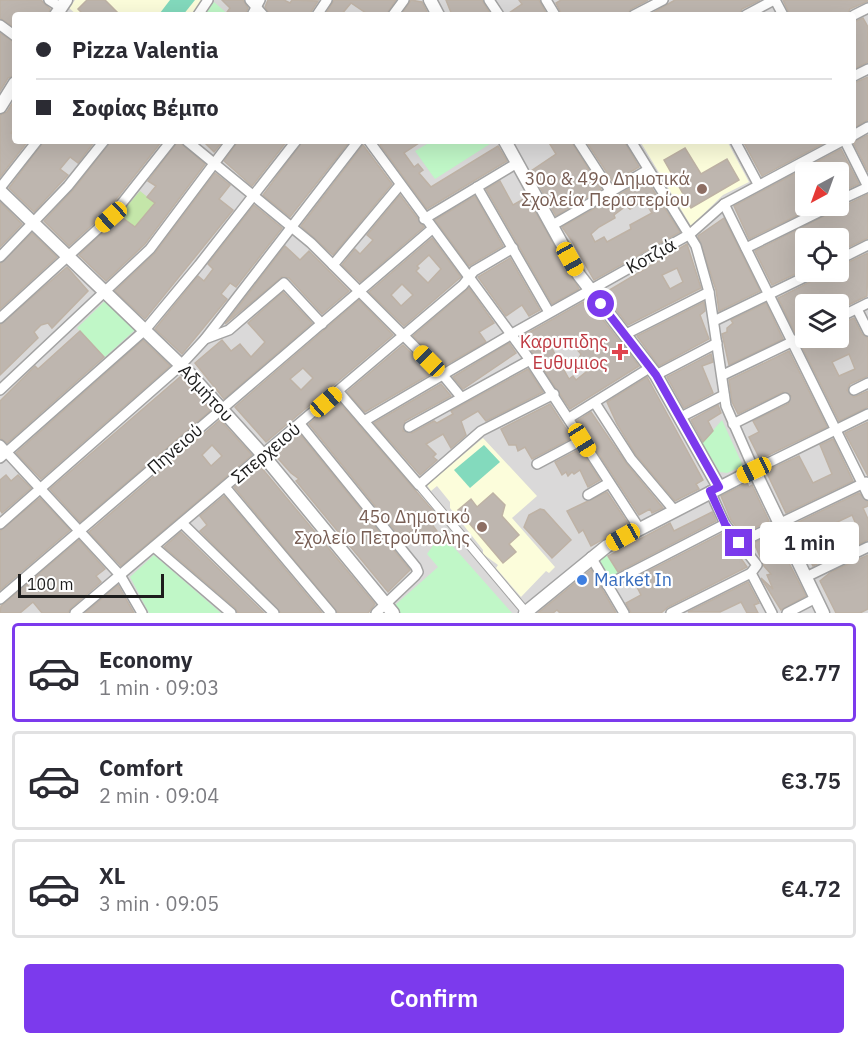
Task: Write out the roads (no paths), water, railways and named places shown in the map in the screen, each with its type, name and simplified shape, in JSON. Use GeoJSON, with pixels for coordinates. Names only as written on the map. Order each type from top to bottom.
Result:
{"type":"FeatureCollection","features":[{"type":"Feature","properties":{"kind":"street"},"geometry":{"type":"LineString","coordinates":[[640,12],[663,0]]}},
{"type":"Feature","properties":{"kind":"street"},"geometry":{"type":"LineString","coordinates":[[752,12],[775,0]]}},
{"type":"Feature","properties":{"kind":"street"},"geometry":{"type":"LineString","coordinates":[[0,189],[34,144]]}},
{"type":"Feature","properties":{"kind":"street"},"geometry":{"type":"LineString","coordinates":[[0,257],[68,186],[102,144]]}},
{"type":"Feature","properties":{"kind":"street"},"geometry":{"type":"LineString","coordinates":[[0,318],[117,210],[169,144]]}},
{"type":"Feature","properties":{"kind":"street"},"geometry":{"type":"LineString","coordinates":[[191,144],[291,226],[333,265],[442,374],[461,397]]}},
{"type":"Feature","properties":{"kind":"street"},"geometry":{"type":"LineString","coordinates":[[0,390],[150,249],[229,144]]}},
{"type":"Feature","properties":{"kind":"street"},"geometry":{"type":"LineString","coordinates":[[142,613],[120,575],[41,489],[2,452],[145,330],[294,144]]}},
{"type":"Feature","properties":{"kind":"street"},"geometry":{"type":"LineString","coordinates":[[0,524],[181,365],[205,339],[356,144]]}},
{"type":"Feature","properties":{"kind":"street"},"geometry":{"type":"LineString","coordinates":[[372,144],[424,219],[512,333],[554,394],[639,528]]}},
{"type":"Feature","properties":{"kind":"street"},"geometry":{"type":"LineString","coordinates":[[507,144],[589,290],[654,371],[715,489],[725,524],[757,565],[751,573],[671,613]]}},
{"type":"Feature","properties":{"kind":"street"},"geometry":{"type":"LineString","coordinates":[[580,144],[610,192]]}},
{"type":"Feature","properties":{"kind":"street"},"geometry":{"type":"LineString","coordinates":[[633,144],[690,234],[709,292],[723,375],[724,395],[733,424],[824,613]]}},
{"type":"Feature","properties":{"kind":"street"},"geometry":{"type":"LineString","coordinates":[[737,144],[758,184]]}},
{"type":"Feature","properties":{"kind":"street","name":"Κοτζιά"},"geometry":{"type":"LineString","coordinates":[[364,421],[512,333],[690,234],[724,204],[758,184],[837,144]]}},
{"type":"Feature","properties":{"kind":"street"},"geometry":{"type":"LineString","coordinates":[[845,144],[868,187],[849,196]]}},
{"type":"Feature","properties":{"kind":"street"},"geometry":{"type":"LineString","coordinates":[[424,219],[517,163]]}},
{"type":"Feature","properties":{"kind":"street"},"geometry":{"type":"LineString","coordinates":[[551,226],[648,170]]}},
{"type":"Feature","properties":{"kind":"street"},"geometry":{"type":"LineString","coordinates":[[333,265],[400,184]]}},
{"type":"Feature","properties":{"kind":"street"},"geometry":{"type":"LineString","coordinates":[[477,188],[549,312]]}},
{"type":"Feature","properties":{"kind":"street","name":"Αδμήτου"},"geometry":{"type":"LineString","coordinates":[[0,189],[181,365],[222,409],[263,455],[385,610]]}},
{"type":"Feature","properties":{"kind":"street"},"geometry":{"type":"LineString","coordinates":[[724,204],[865,483],[868,495]]}},
{"type":"Feature","properties":{"kind":"street"},"geometry":{"type":"LineString","coordinates":[[747,248],[811,216]]}},
{"type":"Feature","properties":{"kind":"street","name":"Πηνειού"},"geometry":{"type":"LineString","coordinates":[[0,599],[432,229]]}},
{"type":"Feature","properties":{"kind":"street"},"geometry":{"type":"LineString","coordinates":[[849,254],[868,245]]}},
{"type":"Feature","properties":{"kind":"street","name":"Σπερχειού"},"geometry":{"type":"LineString","coordinates":[[75,613],[300,424],[469,277],[513,248]]}},
{"type":"Feature","properties":{"kind":"street"},"geometry":{"type":"LineString","coordinates":[[714,321],[795,282]]}},
{"type":"Feature","properties":{"kind":"street"},"geometry":{"type":"LineString","coordinates":[[205,339],[229,330],[284,284],[322,324]]}},
{"type":"Feature","properties":{"kind":"street"},"geometry":{"type":"LineString","coordinates":[[626,334],[709,292]]}},
{"type":"Feature","properties":{"kind":"street"},"geometry":{"type":"LineString","coordinates":[[849,313],[868,303]]}},
{"type":"Feature","properties":{"kind":"street"},"geometry":{"type":"LineString","coordinates":[[857,309],[868,331]]}},
{"type":"Feature","properties":{"kind":"street"},"geometry":{"type":"LineString","coordinates":[[723,375],[793,342]]}},
{"type":"Feature","properties":{"kind":"street"},"geometry":{"type":"LineString","coordinates":[[569,418],[654,371],[717,343]]}},
{"type":"Feature","properties":{"kind":"street"},"geometry":{"type":"LineString","coordinates":[[409,427],[530,360]]}},
{"type":"Feature","properties":{"kind":"street"},"geometry":{"type":"LineString","coordinates":[[854,390],[868,383]]}},
{"type":"Feature","properties":{"kind":"street"},"geometry":{"type":"LineString","coordinates":[[338,391],[526,613],[591,558],[639,528],[868,414]]}},
{"type":"Feature","properties":{"kind":"street"},"geometry":{"type":"LineString","coordinates":[[419,485],[480,431],[554,394]]}},
{"type":"Feature","properties":{"kind":"street"},"geometry":{"type":"LineString","coordinates":[[679,418],[724,395]]}},
{"type":"Feature","properties":{"kind":"street"},"geometry":{"type":"LineString","coordinates":[[733,424],[785,398]]}},
{"type":"Feature","properties":{"kind":"street"},"geometry":{"type":"LineString","coordinates":[[595,403],[631,459],[674,510]]}},
{"type":"Feature","properties":{"kind":"street"},"geometry":{"type":"LineString","coordinates":[[300,424],[416,567],[418,572],[385,610]]}},
{"type":"Feature","properties":{"kind":"street"},"geometry":{"type":"LineString","coordinates":[[537,464],[582,440]]}},
{"type":"Feature","properties":{"kind":"street"},"geometry":{"type":"LineString","coordinates":[[588,495],[609,483]]}},
{"type":"Feature","properties":{"kind":"street"},"geometry":{"type":"LineString","coordinates":[[739,543],[865,483]]}},
{"type":"Feature","properties":{"kind":"street"},"geometry":{"type":"LineString","coordinates":[[225,487],[332,613]]}},
{"type":"Feature","properties":{"kind":"street"},"geometry":{"type":"LineString","coordinates":[[182,523],[274,613]]}},
{"type":"Feature","properties":{"kind":"street"},"geometry":{"type":"LineString","coordinates":[[607,585],[725,524]]}},
{"type":"Feature","properties":{"kind":"street"},"geometry":{"type":"LineString","coordinates":[[154,547],[231,613]]}},
{"type":"Feature","properties":{"kind":"street"},"geometry":{"type":"LineString","coordinates":[[806,578],[868,547]]}},
{"type":"Feature","properties":{"kind":"street"},"geometry":{"type":"LineString","coordinates":[[591,558],[624,613]]}},
{"type":"Feature","properties":{"kind":"street"},"geometry":{"type":"LineString","coordinates":[[751,573],[772,613]]}},
{"type":"Feature","properties":{"kind":"street"},"geometry":{"type":"LineString","coordinates":[[787,613],[816,598]]}},
{"type":"Feature","properties":{"kind":"place","name":"30ο & 49ο Δημοτικά Σχολεία Περιστερίου"},"geometry":{"type":"Point","coordinates":[702,189]}},
{"type":"Feature","properties":{"kind":"place","name":"Καρυπιδης Ευθυμιος"},"geometry":{"type":"Point","coordinates":[620,352]}},
{"type":"Feature","properties":{"kind":"place","name":"45ο Δημοτικό Σχολείο Πετρούπολης"},"geometry":{"type":"Point","coordinates":[482,527]}},
{"type":"Feature","properties":{"kind":"place","name":"Market In"},"geometry":{"type":"Point","coordinates":[582,580]}}]}
